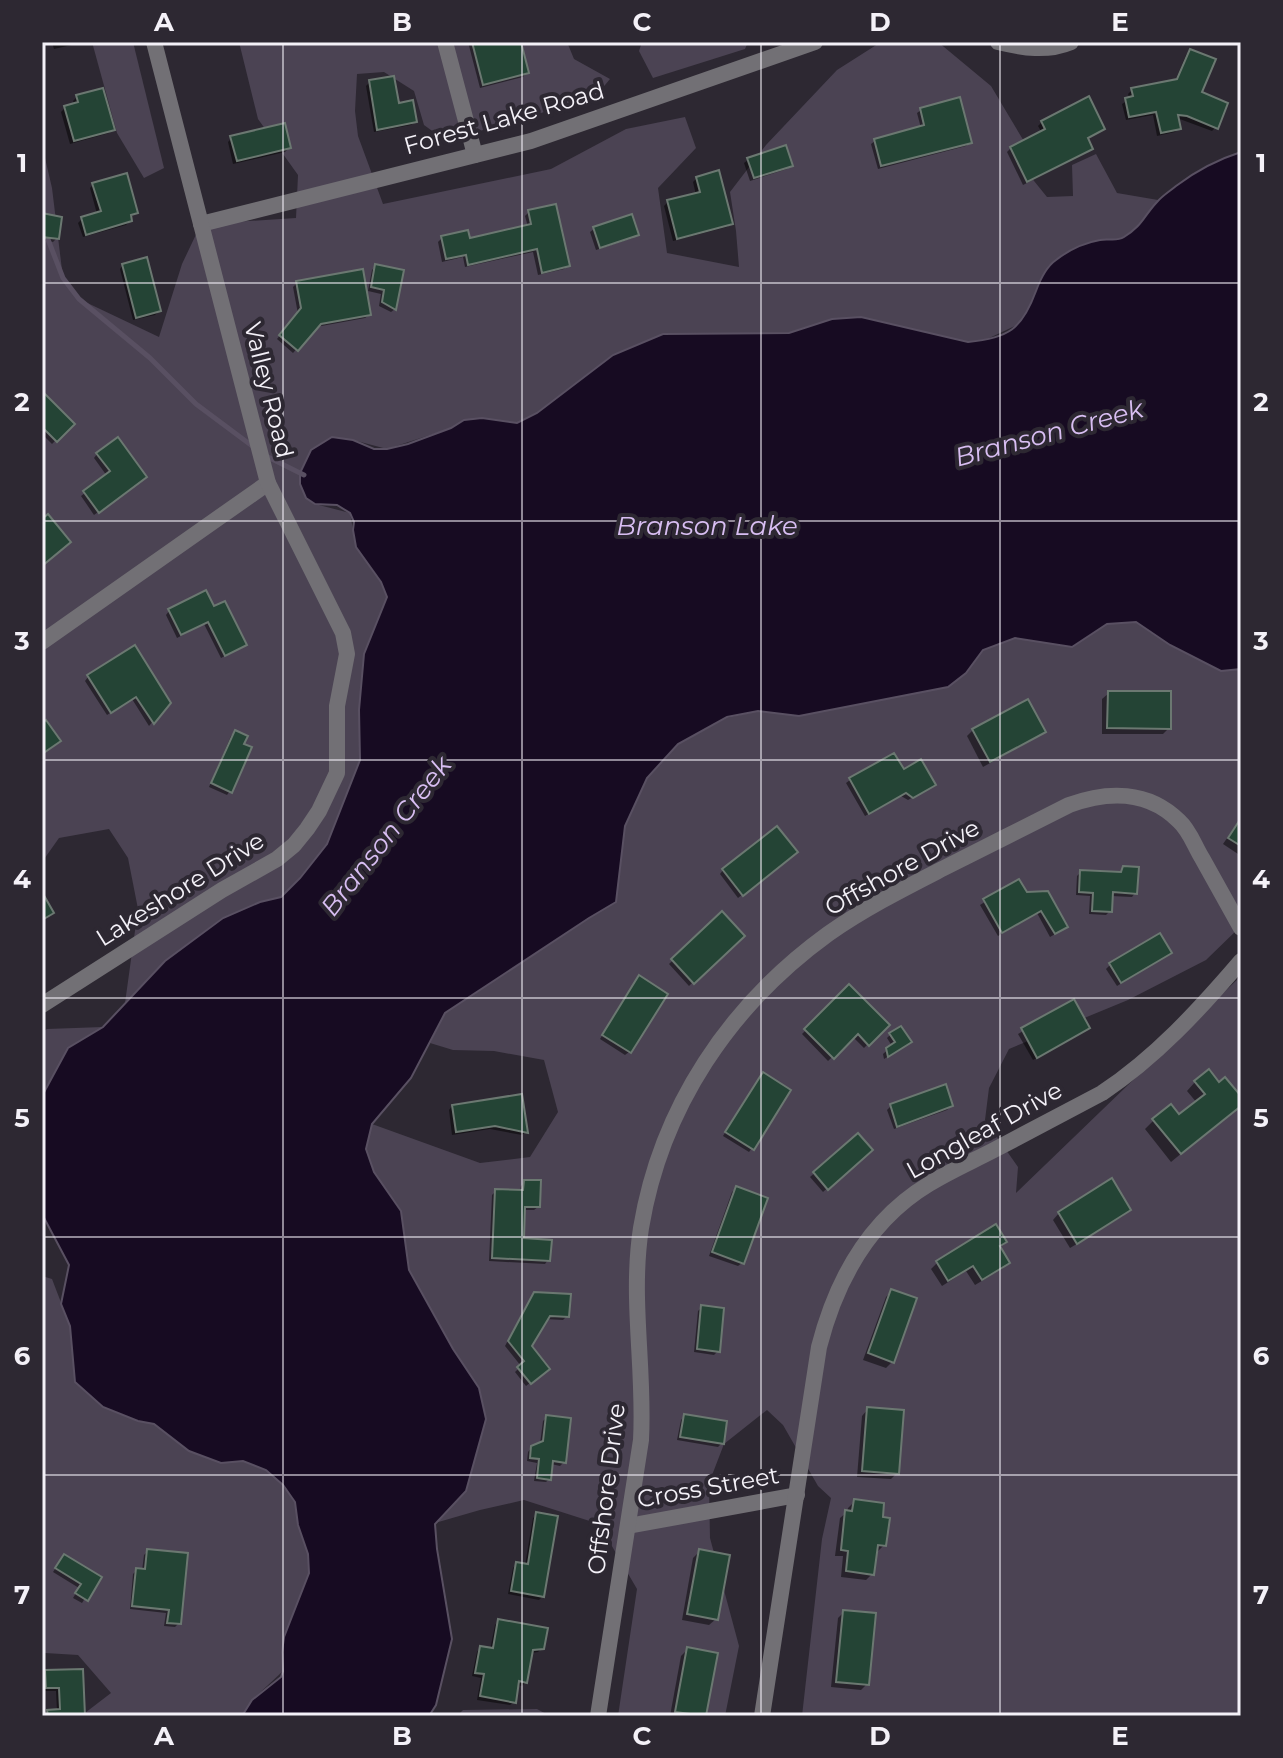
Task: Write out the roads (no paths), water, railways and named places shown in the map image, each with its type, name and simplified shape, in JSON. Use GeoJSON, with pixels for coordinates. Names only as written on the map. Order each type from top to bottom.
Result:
{"type":"FeatureCollection","features":[{"type":"Feature","properties":{"kind":"street","name":"Valley Road"},"geometry":{"type":"LineString","coordinates":[[42,642],[268,483],[154,42]]}},
{"type":"Feature","properties":{"kind":"street"},"geometry":{"type":"LineString","coordinates":[[445,42],[475,155]]}},
{"type":"Feature","properties":{"kind":"street","name":"Forest Lake Road"},"geometry":{"type":"LineString","coordinates":[[201,224],[531,141],[815,42]]}},
{"type":"Feature","properties":{"kind":"street"},"geometry":{"type":"LineString","coordinates":[[998,42],[1023,48],[1059,47],[1071,42]]}},
{"type":"Feature","properties":{"kind":"street","name":"Lakeshore Drive"},"geometry":{"type":"LineString","coordinates":[[42,1005],[222,890],[277,859],[307,829],[329,793],[337,773],[337,706],[344,675],[346,644],[338,621],[268,483]]}},
{"type":"Feature","properties":{"kind":"street","name":"Offshore Drive"},"geometry":{"type":"LineString","coordinates":[[598,1716],[641,1440],[643,1408],[636,1287],[647,1198],[666,1137],[679,1108],[699,1071],[736,1019],[764,988],[796,960],[865,911],[1069,805],[1099,796],[1120,795],[1141,799],[1178,819],[1191,836],[1241,928]]}},
{"type":"Feature","properties":{"kind":"street","name":"Longleaf Drive"},"geometry":{"type":"LineString","coordinates":[[762,1716],[819,1347],[827,1316],[854,1259],[896,1210],[929,1184],[1102,1093],[1129,1075],[1198,1010],[1241,961]]}},
{"type":"Feature","properties":{"kind":"street","name":"Cross Street"},"geometry":{"type":"LineString","coordinates":[[628,1526],[797,1495]]}},
{"type":"Feature","properties":{"kind":"water","name":"Branson Lake"},"geometry":{"type":"Polygon","coordinates":[[[1241,152],[1241,669],[1221,671],[1170,645],[1136,622],[1107,624],[1072,647],[1015,638],[983,650],[966,673],[948,687],[799,716],[758,711],[727,717],[678,744],[647,778],[625,826],[616,902],[445,1013],[411,1078],[372,1124],[366,1149],[374,1172],[401,1211],[409,1270],[453,1349],[479,1388],[486,1419],[466,1491],[435,1524],[452,1639],[436,1705],[429,1716],[242,1716],[252,1700],[281,1677],[284,1637],[309,1573],[308,1554],[298,1525],[295,1502],[283,1485],[266,1470],[243,1461],[221,1463],[189,1451],[154,1424],[103,1407],[75,1382],[70,1326],[61,1304],[69,1265],[42,1214],[42,1096],[68,1048],[103,1027],[165,961],[223,918],[260,902],[281,897],[327,844],[360,760],[359,710],[364,654],[387,597],[381,582],[356,547],[350,513],[337,505],[315,504],[306,498],[300,484],[300,473],[311,450],[332,437],[353,440],[374,449],[387,449],[451,428],[464,420],[482,418],[517,423],[537,413],[613,355],[663,334],[789,333],[832,319],[861,317],[968,342],[994,338],[1019,323],[1044,274],[1056,260],[1088,243],[1124,237],[1139,225],[1161,198],[1184,180],[1223,158],[1241,152]]]}},
{"type":"Feature","properties":{"kind":"waterway"},"geometry":{"type":"LineString","coordinates":[[42,224],[63,278],[79,299],[150,358],[196,404],[255,448]]}},
{"type":"Feature","properties":{"kind":"waterway"},"geometry":{"type":"LineString","coordinates":[[266,456],[304,475]]}},
{"type":"Feature","properties":{"kind":"water label","name":"Branson Creek"},"geometry":{"type":"Point","coordinates":[1049,433]}},
{"type":"Feature","properties":{"kind":"water label","name":"Branson Creek"},"geometry":{"type":"Point","coordinates":[386,836]}}]}
